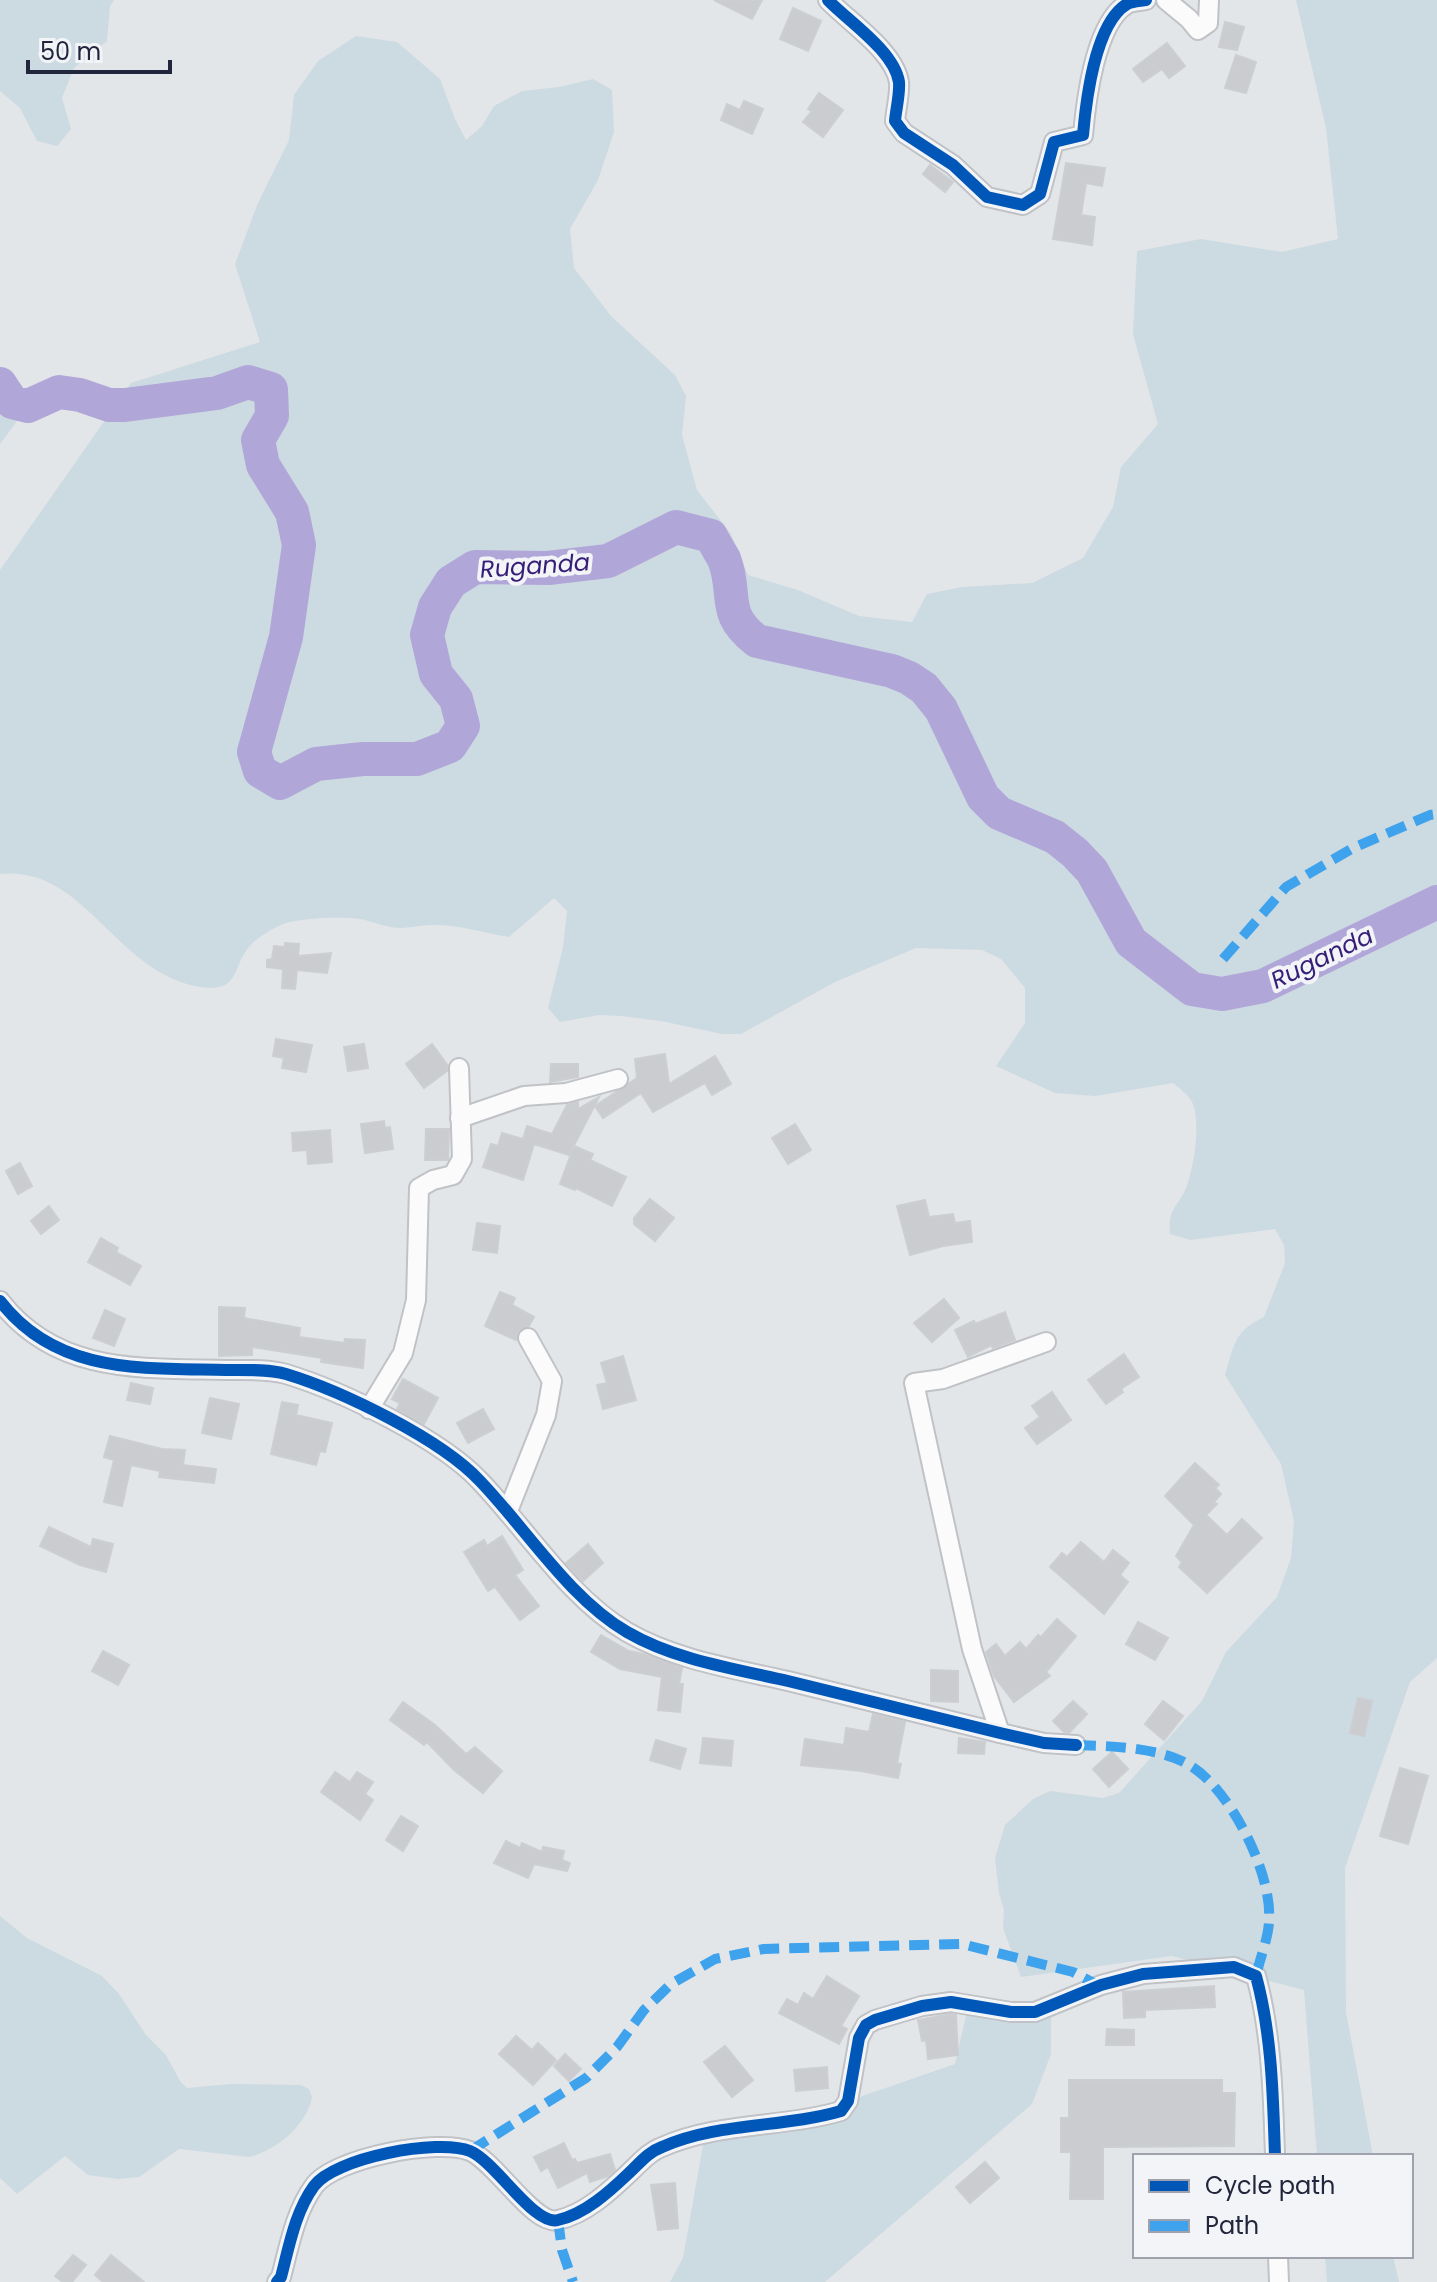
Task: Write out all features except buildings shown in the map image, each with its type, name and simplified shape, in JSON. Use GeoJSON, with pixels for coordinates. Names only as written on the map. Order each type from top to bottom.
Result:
{"type":"FeatureCollection","features":[{"type":"Feature","properties":{"kind":"street"},"geometry":{"type":"LineString","coordinates":[[828,0],[857,24],[884,54],[899,81],[895,121],[904,133],[953,165],[987,197],[1023,205],[1040,194],[1054,142],[1083,135],[1088,89],[1106,29],[1127,4],[1146,0]]}},
{"type":"Feature","properties":{"kind":"street"},"geometry":{"type":"LineString","coordinates":[[1166,0],[1198,30],[1208,23],[1209,0]]}},
{"type":"Feature","properties":{"kind":"street"},"geometry":{"type":"LineString","coordinates":[[369,1409],[403,1353],[416,1300],[419,1188],[433,1180],[453,1175],[462,1159],[459,1068]]}},
{"type":"Feature","properties":{"kind":"street"},"geometry":{"type":"LineString","coordinates":[[460,1118],[524,1096],[566,1093],[618,1079]]}},
{"type":"Feature","properties":{"kind":"street"},"geometry":{"type":"LineString","coordinates":[[0,1301],[8,1312],[45,1342],[91,1362],[126,1368],[284,1373],[369,1409],[459,1460],[576,1590],[606,1617],[659,1647],[718,1665],[1000,1733],[1044,1743],[1076,1745]]}},
{"type":"Feature","properties":{"kind":"street"},"geometry":{"type":"LineString","coordinates":[[508,1511],[546,1415],[552,1381],[528,1338]]}},
{"type":"Feature","properties":{"kind":"street"},"geometry":{"type":"LineString","coordinates":[[1000,1733],[972,1649],[914,1383],[943,1379],[1046,1342]]}},
{"type":"Feature","properties":{"kind":"street"},"geometry":{"type":"LineString","coordinates":[[277,2282],[293,2231],[316,2183],[361,2160],[395,2150],[426,2147],[470,2151],[501,2174],[527,2205],[544,2219],[558,2220],[594,2203],[661,2147],[731,2128],[841,2111],[848,2101],[859,2038],[870,2022],[922,2006],[951,2002],[1011,2012],[1035,2012],[1101,1985],[1143,1974],[1234,1967],[1256,1976],[1265,2008],[1275,2154]]}},
{"type":"Feature","properties":{"kind":"street"},"geometry":{"type":"LineString","coordinates":[[1278,2258],[1279,2282]]}},
{"type":"Feature","properties":{"kind":"shaded area"},"geometry":{"type":"Polygon","coordinates":[[[0,0],[114,0],[110,6],[107,41],[74,68],[62,98],[71,129],[57,146],[37,141],[20,108],[0,91],[0,0]]]}},
{"type":"Feature","properties":{"kind":"shaded area"},"geometry":{"type":"Polygon","coordinates":[[[1296,0],[1437,0],[1437,1658],[1410,1682],[1345,1868],[1346,2012],[1373,2154],[1317,2154],[1304,1990],[1172,1956],[1021,1977],[1003,1928],[1004,1910],[995,1858],[1005,1825],[1033,1799],[1050,1791],[1103,1798],[1119,1793],[1202,1701],[1226,1652],[1277,1597],[1291,1558],[1294,1521],[1281,1464],[1225,1375],[1233,1347],[1241,1334],[1264,1317],[1285,1263],[1284,1245],[1275,1229],[1190,1240],[1170,1234],[1172,1213],[1186,1188],[1196,1144],[1194,1109],[1185,1093],[1173,1083],[1095,1096],[1055,1093],[996,1066],[1025,1023],[1025,988],[1001,959],[982,950],[916,948],[835,982],[741,1034],[722,1034],[621,1016],[599,1015],[560,1022],[548,1008],[563,947],[567,911],[554,898],[509,937],[450,926],[396,928],[347,918],[286,923],[253,943],[229,982],[213,988],[170,978],[145,962],[78,902],[55,886],[30,876],[0,874],[0,570],[131,383],[260,342],[235,264],[258,203],[289,140],[294,95],[318,61],[356,36],[397,42],[440,79],[466,140],[482,126],[494,106],[522,91],[593,79],[612,90],[614,132],[598,180],[570,229],[574,268],[611,316],[675,375],[686,396],[682,435],[697,490],[731,534],[748,575],[798,590],[859,616],[912,622],[927,594],[962,587],[1032,583],[1083,558],[1113,507],[1121,467],[1158,424],[1133,334],[1137,251],[1201,239],[1282,252],[1338,239],[1326,128],[1296,0]]]}},
{"type":"Feature","properties":{"kind":"shaded area"},"geometry":{"type":"Polygon","coordinates":[[[0,384],[12,402],[28,406],[0,444],[0,384]]]}},
{"type":"Feature","properties":{"kind":"shaded area"},"geometry":{"type":"Polygon","coordinates":[[[0,1916],[27,1938],[102,1976],[119,1994],[146,2035],[166,2055],[187,2088],[231,2084],[301,2085],[309,2089],[312,2097],[304,2117],[280,2142],[249,2157],[179,2149],[139,2177],[118,2179],[88,2175],[65,2156],[17,2194],[0,2178],[0,1916]]]}},
{"type":"Feature","properties":{"kind":"shaded area"},"geometry":{"type":"Polygon","coordinates":[[[969,2003],[1051,2007],[1051,2054],[1032,2104],[825,2282],[670,2282],[683,2258],[705,2134],[848,2101],[955,2064],[969,2003]]]}},
{"type":"Feature","properties":{"kind":"shaded area"},"geometry":{"type":"Polygon","coordinates":[[[1325,2258],[1393,2258],[1399,2282],[1327,2282],[1325,2258]]]}},
{"type":"Feature","properties":{"kind":"waterway","name":"Ruganda"},"geometry":{"type":"LineString","coordinates":[[0,384],[12,402],[28,406],[59,392],[109,405],[125,405],[217,393],[248,382],[271,389],[272,416],[258,440],[263,465],[292,512],[299,545],[286,637],[254,752],[260,771],[280,783],[316,764],[363,759],[417,759],[450,746],[463,726],[456,699],[436,674],[427,635],[435,607],[451,582],[475,567],[548,568],[608,561],[676,527],[711,536],[728,572],[734,612],[738,621],[757,641],[892,671],[924,688],[941,709],[983,797],[999,813],[1055,837],[1075,853],[1092,871],[1131,942],[1192,989],[1222,994],[1263,986],[1437,902]]}},
{"type":"Feature","properties":{"kind":"marked path"},"geometry":{"type":"LineString","coordinates":[[1223,959],[1286,887],[1353,848],[1437,814]]}},
{"type":"Feature","properties":{"kind":"marked path"},"geometry":{"type":"LineString","coordinates":[[1076,1745],[1135,1749],[1165,1755],[1191,1766],[1221,1794],[1246,1835],[1264,1881],[1269,1922],[1256,1976]]}},
{"type":"Feature","properties":{"kind":"marked path"},"geometry":{"type":"LineString","coordinates":[[470,2151],[586,2078],[617,2047],[644,2010],[671,1984],[715,1959],[764,1949],[962,1944],[1073,1972],[1099,1986]]}},
{"type":"Feature","properties":{"kind":"marked path"},"geometry":{"type":"LineString","coordinates":[[558,2220],[562,2250],[573,2282]]}},
{"type":"Feature","properties":{"kind":"cycle path"},"geometry":{"type":"LineString","coordinates":[[828,0],[889,59],[899,82],[895,121],[904,133],[953,165],[987,197],[1023,205],[1040,194],[1054,142],[1083,135],[1094,64],[1107,28],[1127,4],[1146,0]]}},
{"type":"Feature","properties":{"kind":"cycle path"},"geometry":{"type":"LineString","coordinates":[[0,1301],[23,1325],[48,1343],[75,1355],[133,1367],[279,1372],[334,1392],[389,1418],[463,1465],[567,1582],[606,1618],[665,1650],[1000,1733],[1044,1743],[1076,1745]]}},
{"type":"Feature","properties":{"kind":"cycle path"},"geometry":{"type":"LineString","coordinates":[[277,2282],[297,2218],[314,2186],[325,2176],[364,2159],[435,2147],[470,2151],[491,2167],[526,2204],[548,2219],[558,2220],[578,2213],[596,2201],[648,2155],[662,2147],[705,2133],[841,2111],[848,2101],[859,2038],[866,2025],[875,2020],[922,2006],[951,2002],[1011,2012],[1035,2012],[1101,1985],[1143,1974],[1234,1967],[1256,1976],[1269,2043],[1275,2154]]}}]}
